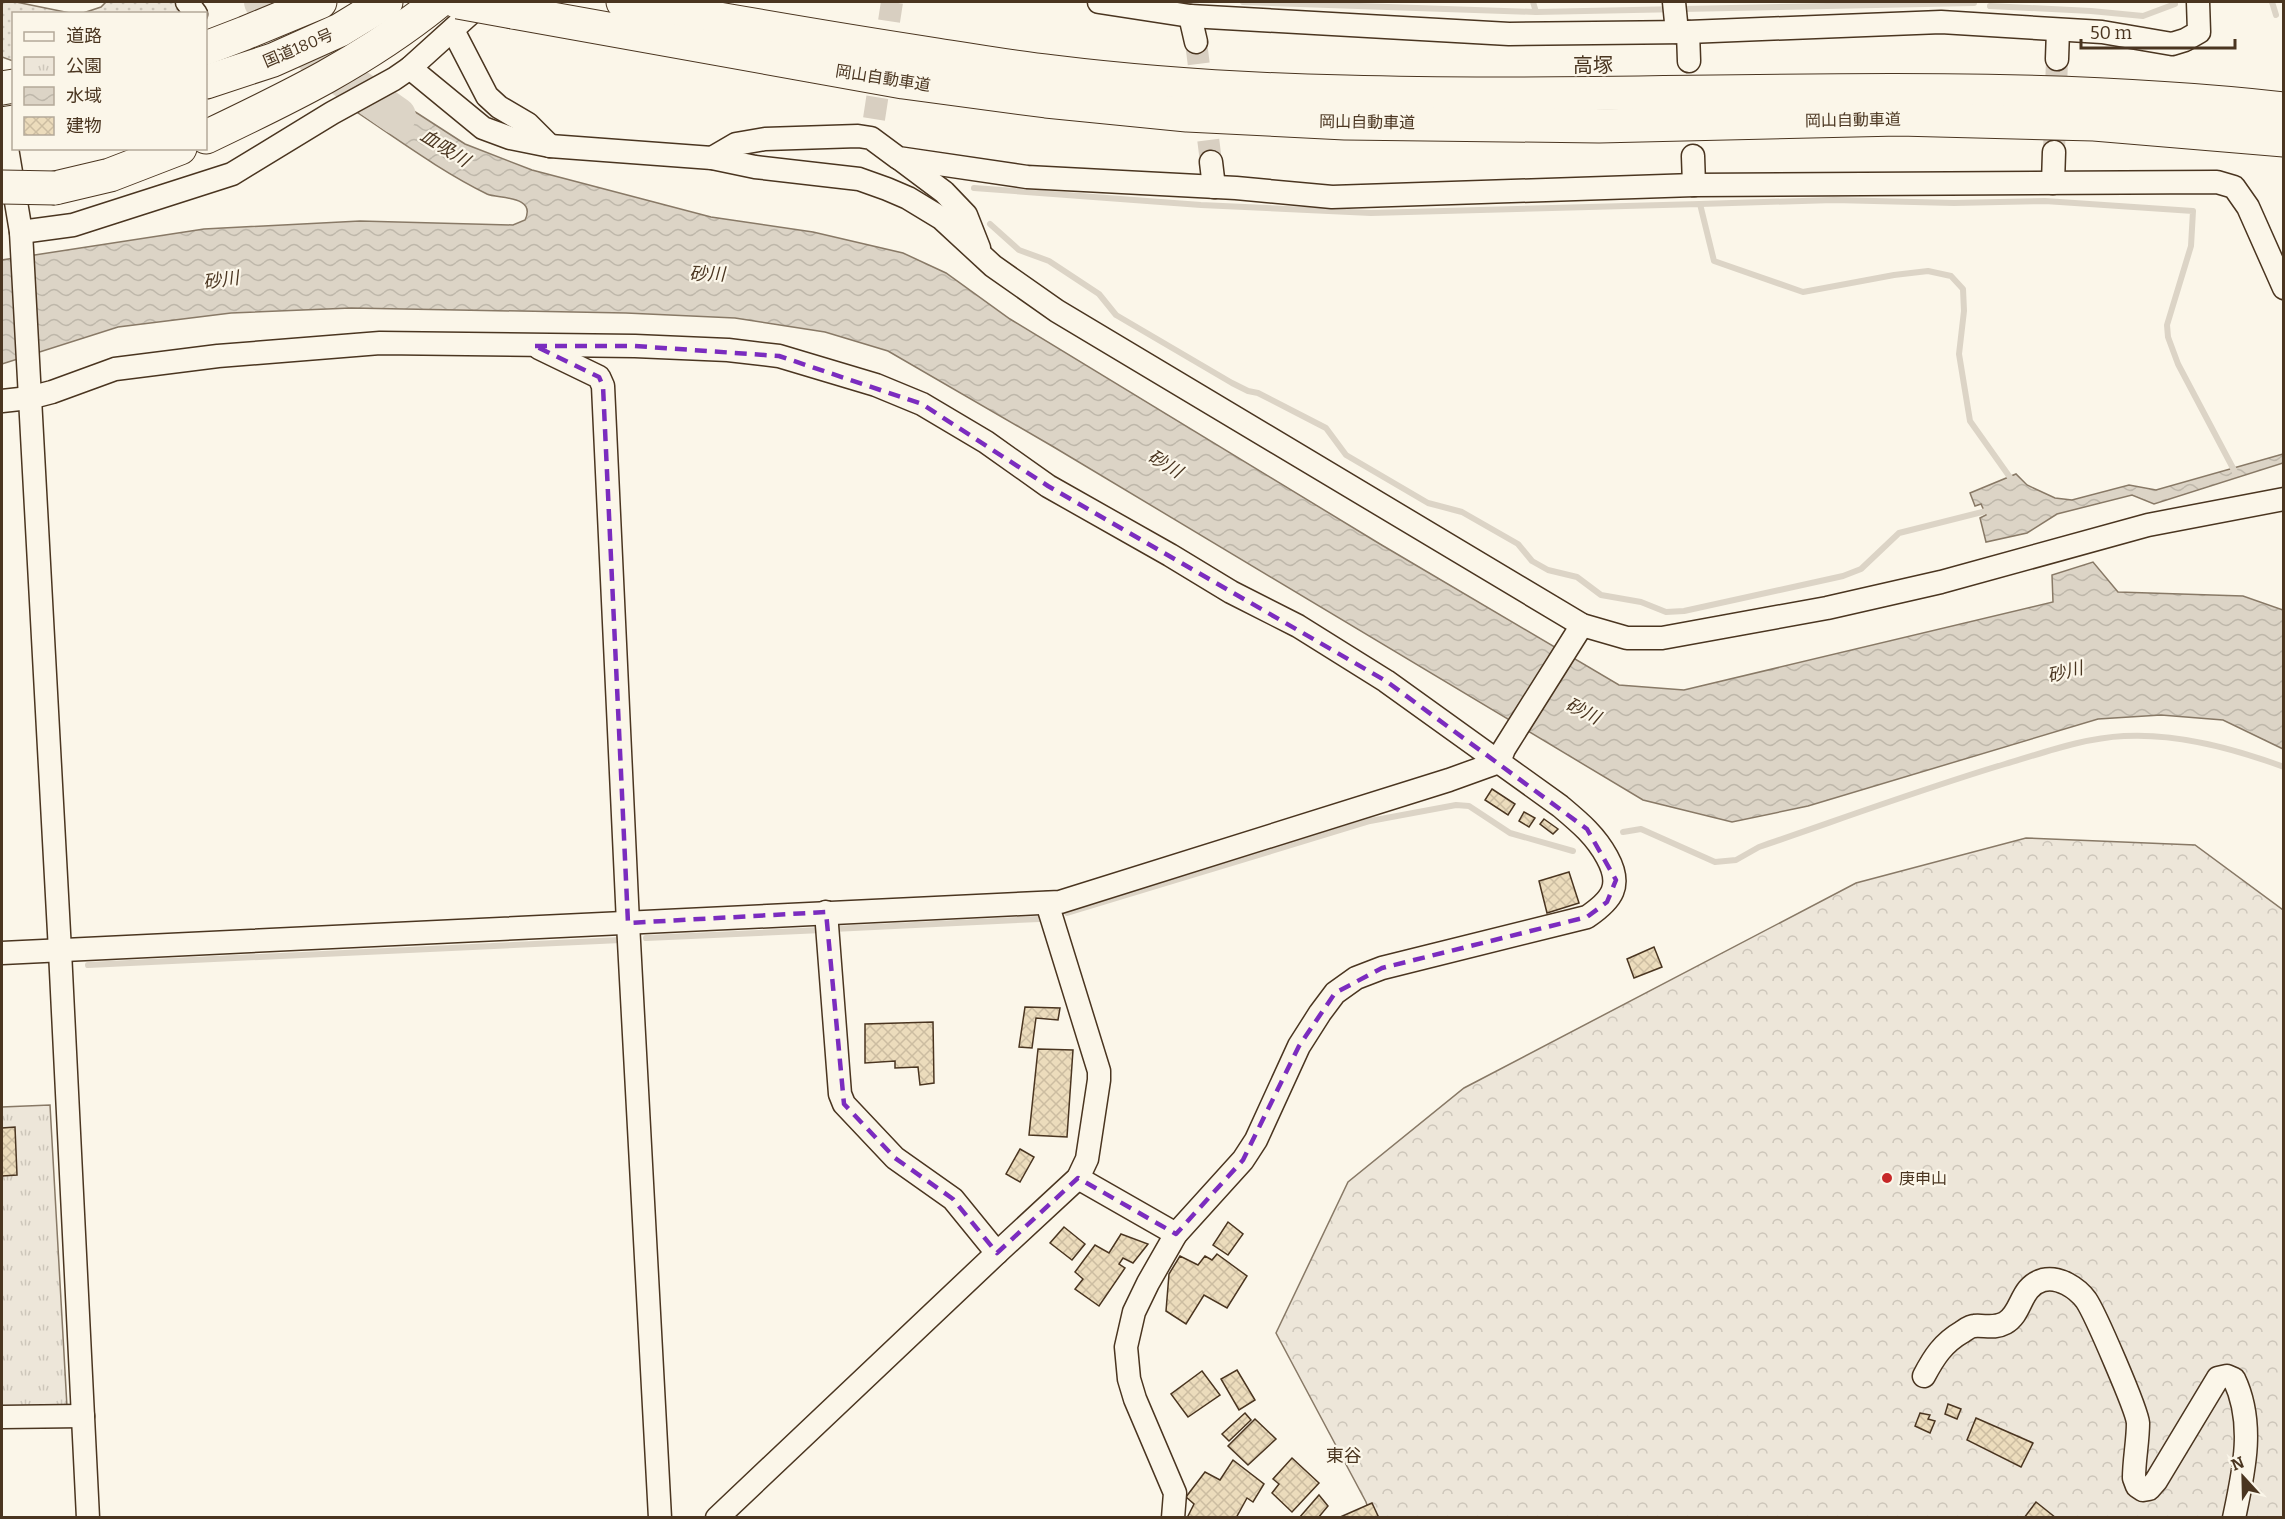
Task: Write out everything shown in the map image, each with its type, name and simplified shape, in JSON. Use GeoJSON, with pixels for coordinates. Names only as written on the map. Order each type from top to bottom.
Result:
{"type":"FeatureCollection","features":[{"type":"Feature","properties":{"kind":"highway","name":"国道180号"},"geometry":{"type":"LineString","coordinates":[[217,78],[273,60],[340,30],[386,2]]}},
{"type":"Feature","properties":{"kind":"highway"},"geometry":{"type":"LineString","coordinates":[[207,137],[300,92],[368,54],[438,2]]}},
{"type":"Feature","properties":{"kind":"highway","name":"岡山自動車道"},"geometry":{"type":"LineString","coordinates":[[458,2],[903,82],[1046,101],[1186,115],[1345,123],[1599,126],[1899,119],[2094,124],[2283,140]]}},
{"type":"Feature","properties":{"kind":"highway","name":"岡山自動車道"},"geometry":{"type":"LineString","coordinates":[[623,2],[755,26],[1050,72],[1188,86],[1347,92],[1597,94],[1896,89],[2094,94],[2283,109]]}},
{"type":"Feature","properties":{"kind":"highway","name":"国道180号"},"geometry":{"type":"LineString","coordinates":[[208,40],[246,33],[317,3]]}},
{"type":"Feature","properties":{"kind":"highway"},"geometry":{"type":"LineString","coordinates":[[2,187],[55,188],[110,175],[175,150]]}},
{"type":"Feature","properties":{"kind":"street"},"geometry":{"type":"LineString","coordinates":[[21,236],[73,225],[232,174],[402,73],[483,2]]}},
{"type":"Feature","properties":{"kind":"street"},"geometry":{"type":"LineString","coordinates":[[1099,2],[1509,34],[1678,16],[1846,26],[1941,22],[2102,32],[2172,44],[2199,32],[2198,2]]}},
{"type":"Feature","properties":{"kind":"street"},"geometry":{"type":"LineString","coordinates":[[1183,9],[1196,42]]}},
{"type":"Feature","properties":{"kind":"street"},"geometry":{"type":"LineString","coordinates":[[1678,16],[1689,61]]}},
{"type":"Feature","properties":{"kind":"street"},"geometry":{"type":"LineString","coordinates":[[2057,59],[2058,30]]}},
{"type":"Feature","properties":{"kind":"street"},"geometry":{"type":"LineString","coordinates":[[456,36],[487,96],[499,107],[528,124],[550,146]]}},
{"type":"Feature","properties":{"kind":"street"},"geometry":{"type":"LineString","coordinates":[[208,40],[217,78]]}},
{"type":"Feature","properties":{"kind":"street"},"geometry":{"type":"LineString","coordinates":[[402,73],[483,128],[510,138],[550,146],[712,158],[755,166],[859,179],[908,198],[941,218],[993,266],[1057,311],[1578,631],[1627,638],[1662,638],[1827,608],[1941,582],[2148,525],[2283,499]]}},
{"type":"Feature","properties":{"kind":"street"},"geometry":{"type":"LineString","coordinates":[[4,121],[21,236],[88,1518]]}},
{"type":"Feature","properties":{"kind":"street"},"geometry":{"type":"LineString","coordinates":[[712,158],[736,144],[765,139],[858,136],[872,128],[898,158],[944,192],[966,215],[982,256]]}},
{"type":"Feature","properties":{"kind":"street"},"geometry":{"type":"LineString","coordinates":[[2053,183],[2054,152]]}},
{"type":"Feature","properties":{"kind":"street"},"geometry":{"type":"LineString","coordinates":[[1693,156],[1694,185]]}},
{"type":"Feature","properties":{"kind":"street"},"geometry":{"type":"LineString","coordinates":[[898,158],[1027,177],[1214,187],[1332,197],[1694,185],[2217,182],[2234,187],[2248,207],[2283,288]]}},
{"type":"Feature","properties":{"kind":"street"},"geometry":{"type":"LineString","coordinates":[[1211,162],[1214,187]]}},
{"type":"Feature","properties":{"kind":"street"},"geometry":{"type":"LineString","coordinates":[[2,402],[115,369],[228,355],[380,343],[635,346],[728,350],[779,356],[876,385],[922,404],[986,442],[1048,486],[1231,592],[1298,626],[1502,756],[1597,840],[1617,880],[1607,902],[1587,917],[1382,968],[1356,978],[1335,993],[1299,1046],[1256,1140],[1243,1161],[1176,1234],[1134,1312],[1126,1347],[1129,1380],[1135,1399],[1175,1493],[1173,1518]]}},
{"type":"Feature","properties":{"kind":"street"},"geometry":{"type":"LineString","coordinates":[[535,346],[599,377],[603,386],[628,922],[660,1518]]}},
{"type":"Feature","properties":{"kind":"street"},"geometry":{"type":"LineString","coordinates":[[2,953],[628,922],[827,924],[1047,903],[1071,898],[1502,756],[1578,631]]}},
{"type":"Feature","properties":{"kind":"street"},"geometry":{"type":"LineString","coordinates":[[717,1518],[1078,1178],[1087,1159],[1099,1071],[1047,903]]}},
{"type":"Feature","properties":{"kind":"street"},"geometry":{"type":"LineString","coordinates":[[827,924],[840,1094],[844,1104],[895,1158],[953,1199],[997,1252]]}},
{"type":"Feature","properties":{"kind":"street"},"geometry":{"type":"LineString","coordinates":[[1078,1178],[1176,1234]]}},
{"type":"Feature","properties":{"kind":"street"},"geometry":{"type":"LineString","coordinates":[[1924,1376],[1936,1353],[1952,1337],[1972,1326],[1986,1328],[2002,1325],[2012,1319],[2031,1285],[2046,1279],[2061,1281],[2076,1289],[2087,1301],[2138,1421],[2134,1478],[2137,1486],[2143,1490],[2149,1489],[2156,1481],[2218,1378],[2227,1376],[2234,1378],[2239,1388],[2245,1414],[2247,1437],[2246,1457],[2234,1518]]}},
{"type":"Feature","properties":{"kind":"street"},"geometry":{"type":"LineString","coordinates":[[2,1417],[83,1416]]}},
{"type":"Feature","properties":{"kind":"highlighted area"},"geometry":{"type":"Polygon","coordinates":[[[535,346],[635,346],[779,356],[922,404],[1048,486],[1386,681],[1587,829],[1616,880],[1607,902],[1587,917],[1382,968],[1335,993],[1299,1046],[1243,1160],[1176,1234],[1078,1178],[997,1253],[953,1199],[895,1158],[844,1104],[826,912],[628,923],[603,386],[599,377],[535,346]]]}},
{"type":"Feature","properties":{"kind":"green space"},"geometry":{"type":"Polygon","coordinates":[[[2,2],[16,2],[65,12],[12,12],[12,61],[2,57],[2,2]]]}},
{"type":"Feature","properties":{"kind":"green space"},"geometry":{"type":"Polygon","coordinates":[[[106,2],[179,2],[186,12],[86,12],[101,7],[106,2]]]}},
{"type":"Feature","properties":{"kind":"green space"},"geometry":{"type":"Polygon","coordinates":[[[2026,838],[2195,845],[2283,910],[2283,1517],[1371,1517],[1366,1502],[1276,1333],[1348,1182],[1464,1088],[1856,883],[2026,838]]]}},
{"type":"Feature","properties":{"kind":"green space"},"geometry":{"type":"Polygon","coordinates":[[[50,1105],[67,1407],[2,1407],[2,1107],[50,1105]]]}},
{"type":"Feature","properties":{"kind":"water","name":"砂川"},"geometry":{"type":"Polygon","coordinates":[[[389,95],[465,144],[532,170],[711,217],[813,232],[903,253],[946,273],[1010,319],[1380,544],[1619,685],[1684,690],[2053,602],[2052,575],[2093,562],[2118,592],[2243,596],[2283,610],[2283,749],[2223,720],[2161,715],[2098,719],[1808,806],[1732,822],[1643,800],[1052,446],[888,351],[825,332],[735,318],[626,313],[351,308],[231,313],[118,327],[2,364],[2,260],[204,229],[360,221],[513,225],[525,220],[526,206],[521,202],[492,196],[470,185],[421,156],[358,113],[389,95]]]}},
{"type":"Feature","properties":{"kind":"water"},"geometry":{"type":"Polygon","coordinates":[[[2283,454],[2283,463],[2154,504],[2132,495],[2057,514],[2027,533],[1986,542],[1980,518],[1986,515],[1981,504],[1975,506],[1970,493],[2016,474],[2027,485],[2055,498],[2072,500],[2129,485],[2156,490],[2283,454]]]}},
{"type":"Feature","properties":{"kind":"building"},"geometry":{"type":"Polygon","coordinates":[[[1492,789],[1515,804],[1508,815],[1485,800],[1492,789]]]}},
{"type":"Feature","properties":{"kind":"building"},"geometry":{"type":"Polygon","coordinates":[[[1524,812],[1535,818],[1529,827],[1519,821],[1524,812]]]}},
{"type":"Feature","properties":{"kind":"building"},"geometry":{"type":"Polygon","coordinates":[[[1544,819],[1558,829],[1553,834],[1540,824],[1544,819]]]}},
{"type":"Feature","properties":{"kind":"building"},"geometry":{"type":"Polygon","coordinates":[[[1569,872],[1579,903],[1547,913],[1539,881],[1569,872]]]}},
{"type":"Feature","properties":{"kind":"building"},"geometry":{"type":"Polygon","coordinates":[[[1654,947],[1662,967],[1634,978],[1627,959],[1654,947]]]}},
{"type":"Feature","properties":{"kind":"building"},"geometry":{"type":"Polygon","coordinates":[[[1025,1007],[1060,1008],[1058,1020],[1036,1018],[1032,1048],[1019,1047],[1025,1007]]]}},
{"type":"Feature","properties":{"kind":"building"},"geometry":{"type":"Polygon","coordinates":[[[933,1022],[934,1083],[920,1085],[918,1067],[895,1068],[895,1061],[865,1063],[865,1024],[933,1022]]]}},
{"type":"Feature","properties":{"kind":"building"},"geometry":{"type":"Polygon","coordinates":[[[1038,1049],[1073,1050],[1067,1137],[1029,1135],[1038,1049]]]}},
{"type":"Feature","properties":{"kind":"building"},"geometry":{"type":"Polygon","coordinates":[[[15,1127],[17,1175],[2,1176],[2,1128],[15,1127]]]}},
{"type":"Feature","properties":{"kind":"building"},"geometry":{"type":"Polygon","coordinates":[[[1020,1149],[1034,1157],[1020,1182],[1006,1174],[1020,1149]]]}},
{"type":"Feature","properties":{"kind":"building"},"geometry":{"type":"Polygon","coordinates":[[[1228,1222],[1243,1234],[1228,1255],[1213,1245],[1228,1222]]]}},
{"type":"Feature","properties":{"kind":"building"},"geometry":{"type":"Polygon","coordinates":[[[1064,1227],[1085,1244],[1072,1260],[1050,1243],[1064,1227]]]}},
{"type":"Feature","properties":{"kind":"building"},"geometry":{"type":"Polygon","coordinates":[[[1121,1234],[1148,1244],[1133,1263],[1123,1258],[1119,1264],[1125,1268],[1099,1306],[1075,1289],[1083,1279],[1075,1272],[1095,1245],[1109,1253],[1121,1234]]]}},
{"type":"Feature","properties":{"kind":"building"},"geometry":{"type":"Polygon","coordinates":[[[1217,1254],[1247,1276],[1227,1308],[1204,1295],[1186,1324],[1166,1311],[1169,1274],[1180,1256],[1198,1265],[1205,1256],[1212,1260],[1217,1254]]]}},
{"type":"Feature","properties":{"kind":"building"},"geometry":{"type":"Polygon","coordinates":[[[1237,1370],[1255,1400],[1239,1410],[1221,1379],[1237,1370]]]}},
{"type":"Feature","properties":{"kind":"building"},"geometry":{"type":"Polygon","coordinates":[[[1202,1371],[1220,1395],[1188,1417],[1171,1394],[1202,1371]]]}},
{"type":"Feature","properties":{"kind":"building"},"geometry":{"type":"Polygon","coordinates":[[[1948,1404],[1961,1409],[1957,1419],[1945,1414],[1948,1404]]]}},
{"type":"Feature","properties":{"kind":"building"},"geometry":{"type":"Polygon","coordinates":[[[1245,1413],[1251,1420],[1229,1441],[1222,1434],[1245,1413]]]}},
{"type":"Feature","properties":{"kind":"building"},"geometry":{"type":"Polygon","coordinates":[[[1920,1413],[1930,1415],[1928,1419],[1935,1421],[1930,1433],[1915,1426],[1920,1413]]]}},
{"type":"Feature","properties":{"kind":"building"},"geometry":{"type":"Polygon","coordinates":[[[1976,1418],[2033,1443],[2021,1467],[1967,1440],[1976,1418]]]}},
{"type":"Feature","properties":{"kind":"building"},"geometry":{"type":"Polygon","coordinates":[[[1255,1419],[1276,1439],[1248,1465],[1228,1446],[1255,1419]]]}},
{"type":"Feature","properties":{"kind":"building"},"geometry":{"type":"Polygon","coordinates":[[[1292,1458],[1319,1483],[1292,1512],[1272,1493],[1279,1484],[1273,1479],[1292,1458]]]}},
{"type":"Feature","properties":{"kind":"building"},"geometry":{"type":"Polygon","coordinates":[[[1233,1460],[1264,1484],[1253,1502],[1247,1498],[1236,1518],[1187,1518],[1194,1504],[1186,1497],[1205,1472],[1220,1480],[1233,1460]]]}},
{"type":"Feature","properties":{"kind":"building"},"geometry":{"type":"Polygon","coordinates":[[[1319,1495],[1328,1506],[1318,1518],[1299,1518],[1319,1495]]]}},
{"type":"Feature","properties":{"kind":"building"},"geometry":{"type":"Polygon","coordinates":[[[2036,1502],[2056,1518],[2024,1518],[2036,1502]]]}},
{"type":"Feature","properties":{"kind":"building"},"geometry":{"type":"Polygon","coordinates":[[[1372,1503],[1379,1518],[1338,1518],[1372,1503]]]}},
{"type":"Feature","properties":{"kind":"waterway","name":"血吸川"},"geometry":{"type":"LineString","coordinates":[[263,2],[320,62],[397,116]]}},
{"type":"Feature","properties":{"kind":"waterway"},"geometry":{"type":"LineString","coordinates":[[1243,2],[1536,12],[1974,3]]}},
{"type":"Feature","properties":{"kind":"waterway"},"geometry":{"type":"LineString","coordinates":[[1533,2],[1536,12]]}},
{"type":"Feature","properties":{"kind":"waterway"},"geometry":{"type":"LineString","coordinates":[[2272,2],[2276,15]]}},
{"type":"Feature","properties":{"kind":"waterway"},"geometry":{"type":"LineString","coordinates":[[1990,6],[2143,16],[2175,4]]}},
{"type":"Feature","properties":{"kind":"waterway"},"geometry":{"type":"LineString","coordinates":[[974,188],[1201,205],[1371,213],[1700,204],[1714,261],[1803,292],[1928,271],[1951,276],[1963,289],[1964,311],[1959,354],[1970,421],[2014,483]]}},
{"type":"Feature","properties":{"kind":"waterway"},"geometry":{"type":"LineString","coordinates":[[1700,204],[1834,200],[1954,203],[2045,201],[2193,211],[2191,246],[2167,325],[2168,337],[2178,364],[2235,472]]}},
{"type":"Feature","properties":{"kind":"waterway"},"geometry":{"type":"LineString","coordinates":[[990,224],[1019,250],[1049,261],[1099,294],[1116,315],[1232,383],[1258,393],[1326,428],[1346,455],[1428,503],[1462,512],[1518,544],[1532,561],[1548,570],[1577,577],[1601,595],[1641,602],[1666,612],[1684,611],[1843,576],[1861,569],[1899,533],[1990,510]]}},
{"type":"Feature","properties":{"kind":"waterway"},"geometry":{"type":"LineString","coordinates":[[1623,832],[1641,829],[1715,862],[1736,860],[1759,847],[1943,784],[2063,747],[2109,737],[2144,736],[2185,739],[2225,748],[2284,767]]}},
{"type":"Feature","properties":{"kind":"waterway"},"geometry":{"type":"LineString","coordinates":[[1067,913],[1370,821],[1456,805],[1469,806],[1510,833],[1573,851]]}},
{"type":"Feature","properties":{"kind":"waterway"},"geometry":{"type":"LineString","coordinates":[[833,929],[1039,919]]}},
{"type":"Feature","properties":{"kind":"waterway"},"geometry":{"type":"LineString","coordinates":[[646,938],[822,930]]}},
{"type":"Feature","properties":{"kind":"waterway"},"geometry":{"type":"LineString","coordinates":[[88,965],[621,940]]}},
{"type":"Feature","properties":{"kind":"tunnel"},"geometry":{"type":"LineString","coordinates":[[874,119],[892,2]]}},
{"type":"Feature","properties":{"kind":"tunnel"},"geometry":{"type":"LineString","coordinates":[[1196,42],[1211,162]]}},
{"type":"Feature","properties":{"kind":"tunnel"},"geometry":{"type":"LineString","coordinates":[[2054,152],[2057,59]]}},
{"type":"Feature","properties":{"kind":"place","name":"庚申山"},"geometry":{"type":"Point","coordinates":[1887,1178]}},
{"type":"Feature","properties":{"kind":"district","name":"高塚"},"geometry":{"type":"Point","coordinates":[1593,65]}},
{"type":"Feature","properties":{"kind":"district","name":"東谷"},"geometry":{"type":"Point","coordinates":[1344,1456]}}]}
